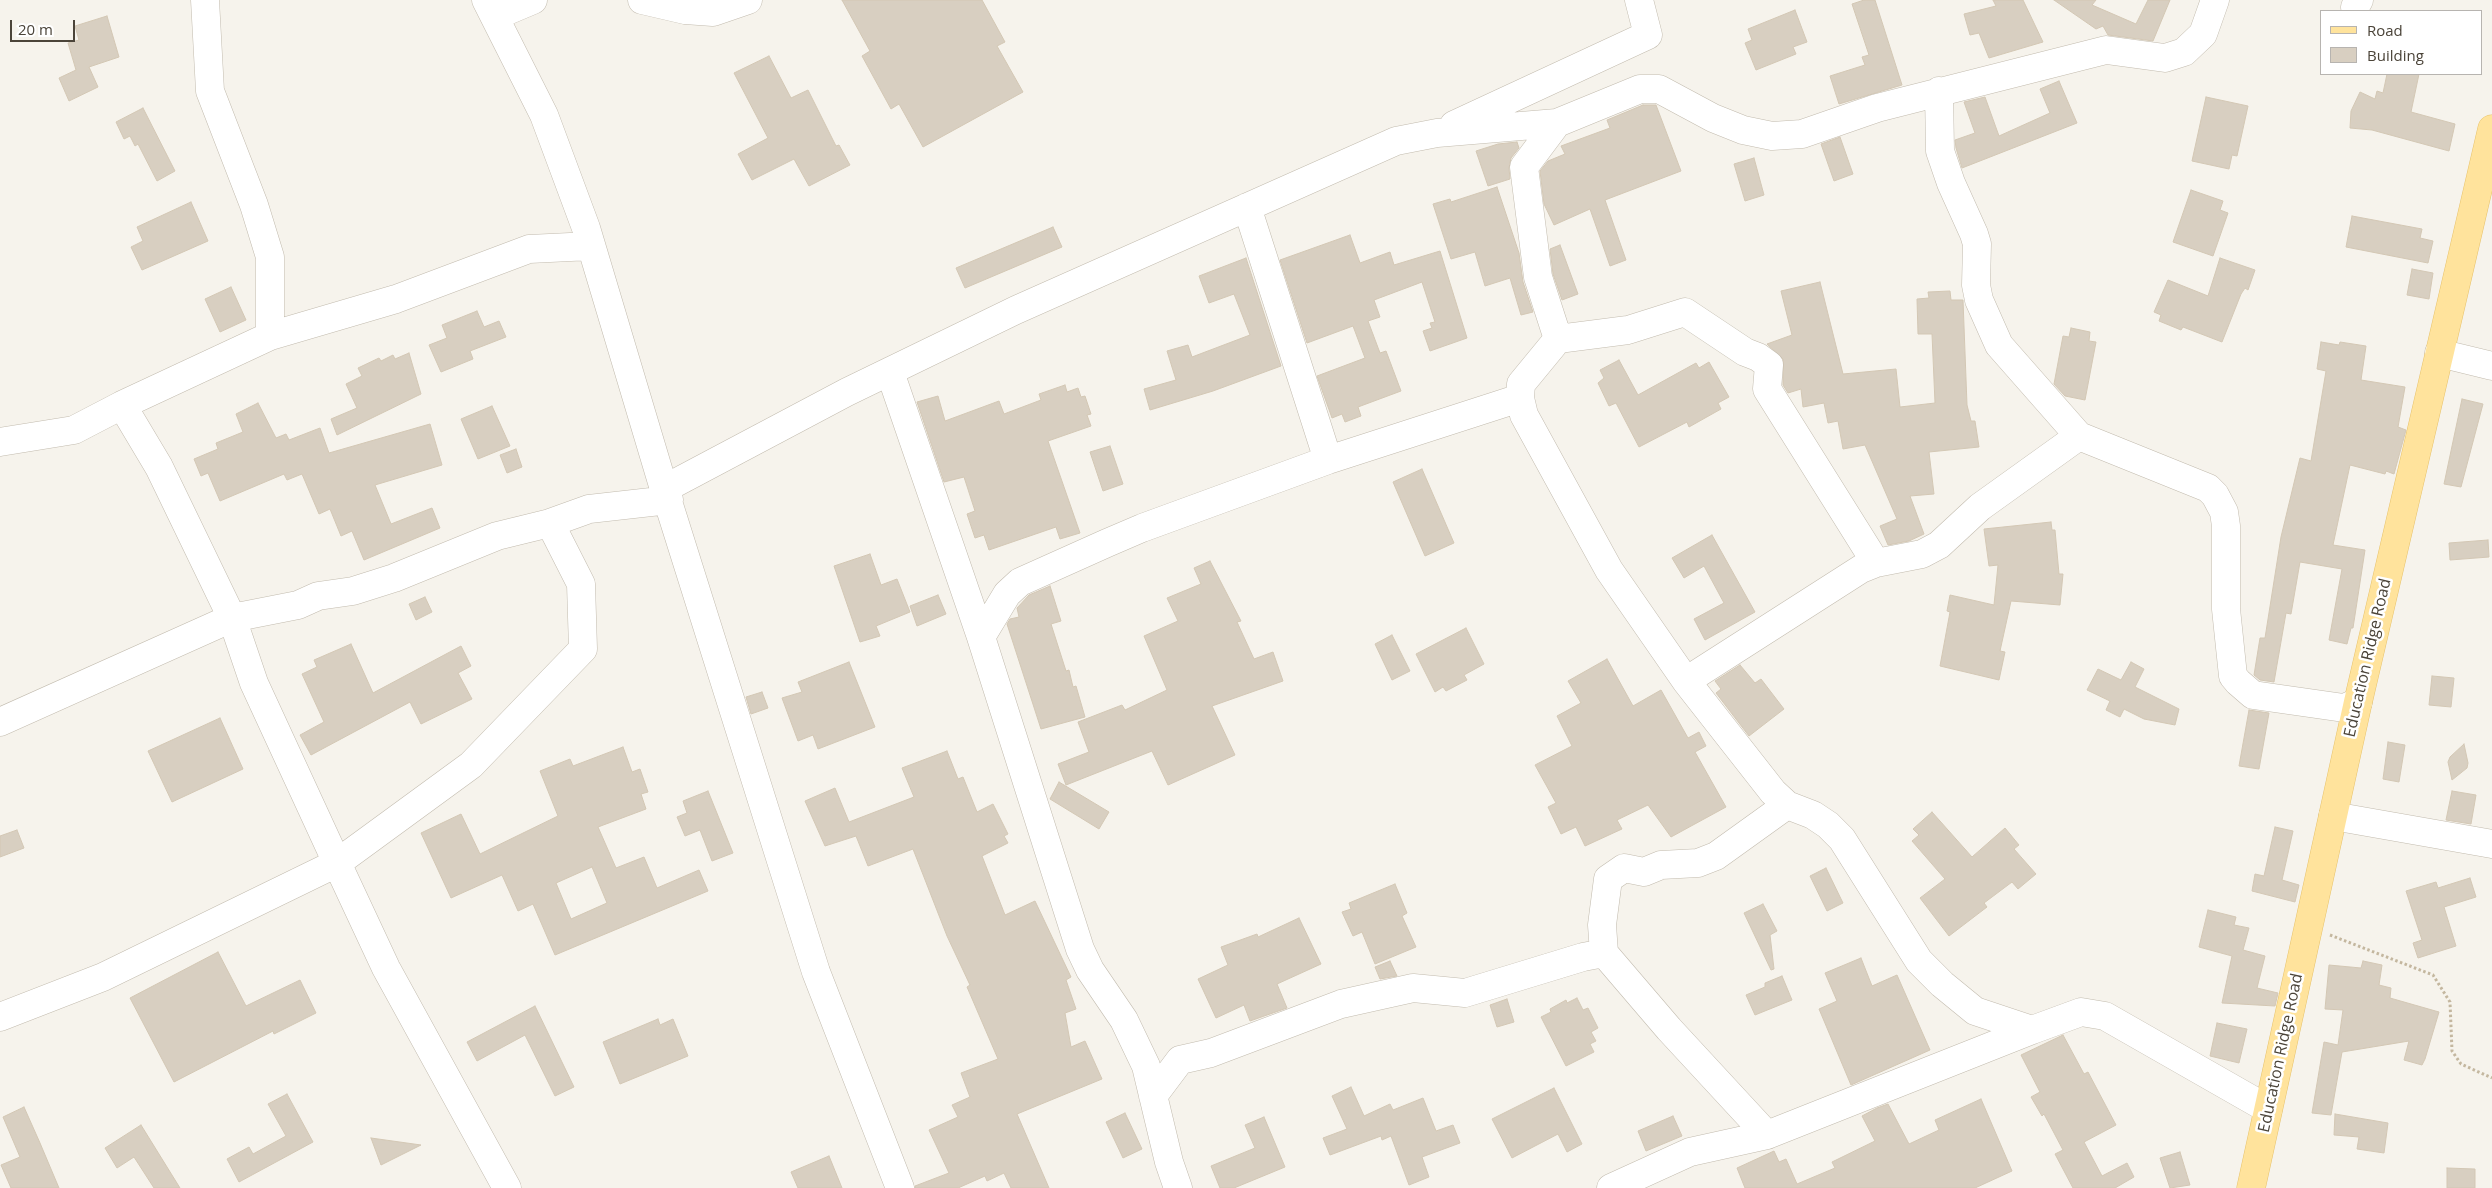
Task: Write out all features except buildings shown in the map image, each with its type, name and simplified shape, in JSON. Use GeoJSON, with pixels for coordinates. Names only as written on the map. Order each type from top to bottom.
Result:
{"type":"FeatureCollection","features":[{"type":"Feature","properties":{"kind":"main road","name":"Education Ridge Road"},"geometry":{"type":"LineString","coordinates":[[2251,1188],[2358,702],[2492,129]]}},
{"type":"Feature","properties":{"kind":"street"},"geometry":{"type":"LineString","coordinates":[[205,0],[210,91],[254,205],[270,256],[270,336]]}},
{"type":"Feature","properties":{"kind":"street"},"geometry":{"type":"LineString","coordinates":[[642,0],[685,10],[713,12],[748,0]]}},
{"type":"Feature","properties":{"kind":"street"},"geometry":{"type":"LineString","coordinates":[[1437,133],[1648,35],[1639,0]]}},
{"type":"Feature","properties":{"kind":"street"},"geometry":{"type":"LineString","coordinates":[[0,722],[232,618],[298,605],[318,596],[352,591],[394,578],[497,536],[550,523],[589,509],[666,494],[846,392],[1016,310],[1396,141],[1437,133],[1557,123],[1640,89],[1659,89],[1714,118],[1743,130],[1772,136],[1802,134],[1877,108],[2106,50],[2164,58],[2184,52],[2203,34],[2215,0]]}},
{"type":"Feature","properties":{"kind":"street"},"geometry":{"type":"LineString","coordinates":[[529,1],[490,8],[544,115],[591,246],[666,494],[816,972],[900,1188]]}},
{"type":"Feature","properties":{"kind":"street"},"geometry":{"type":"LineString","coordinates":[[1939,91],[1940,151],[1977,244],[1976,286],[1986,318],[1998,345],[2079,436],[2208,488],[2216,495],[2224,512],[2226,526],[2226,609],[2234,676],[2245,689],[2254,695],[2344,708],[2358,702]]}},
{"type":"Feature","properties":{"kind":"street"},"geometry":{"type":"LineString","coordinates":[[1557,123],[1524,167],[1538,277],[1558,339]]}},
{"type":"Feature","properties":{"kind":"street"},"geometry":{"type":"LineString","coordinates":[[1247,207],[1328,460]]}},
{"type":"Feature","properties":{"kind":"street"},"geometry":{"type":"LineString","coordinates":[[0,442],[74,430],[122,405],[194,374],[270,336],[396,299],[529,249],[591,246]]}},
{"type":"Feature","properties":{"kind":"street"},"geometry":{"type":"LineString","coordinates":[[1876,563],[1767,389],[1768,365],[1685,312],[1628,330],[1558,339],[1521,384],[1520,398],[1524,416],[1609,570],[1686,681],[1773,792],[1787,805],[1821,820],[1842,839],[1919,961],[1942,984],[1975,1010],[2032,1030]]}},
{"type":"Feature","properties":{"kind":"street"},"geometry":{"type":"LineString","coordinates":[[2439,354],[2492,366]]}},
{"type":"Feature","properties":{"kind":"street"},"geometry":{"type":"LineString","coordinates":[[890,372],[981,637],[1080,949],[1090,970],[1113,1003],[1133,1038],[1146,1066],[1169,1162],[1178,1188]]}},
{"type":"Feature","properties":{"kind":"street"},"geometry":{"type":"LineString","coordinates":[[981,637],[1007,594],[1020,582],[1142,528],[1328,460],[1520,398]]}},
{"type":"Feature","properties":{"kind":"street"},"geometry":{"type":"LineString","coordinates":[[122,405],[159,467],[232,618],[254,683],[386,968],[507,1188]]}},
{"type":"Feature","properties":{"kind":"street"},"geometry":{"type":"LineString","coordinates":[[1686,681],[1861,569],[1876,563],[1922,554],[1939,545],[1980,506],[2079,436]]}},
{"type":"Feature","properties":{"kind":"street"},"geometry":{"type":"LineString","coordinates":[[0,1017],[103,977],[337,863],[471,765],[583,648],[581,584],[550,523]]}},
{"type":"Feature","properties":{"kind":"street"},"geometry":{"type":"LineString","coordinates":[[1767,1135],[1669,1029],[1604,953],[1602,925],[1608,879],[1624,868],[1644,872],[1661,865],[1698,863],[1716,856],[1787,805]]}},
{"type":"Feature","properties":{"kind":"street"},"geometry":{"type":"LineString","coordinates":[[2333,816],[2492,844]]}},
{"type":"Feature","properties":{"kind":"street"},"geometry":{"type":"LineString","coordinates":[[1153,1096],[1180,1060],[1211,1053],[1341,1004],[1413,988],[1465,993],[1583,956],[1604,953]]}},
{"type":"Feature","properties":{"kind":"street"},"geometry":{"type":"LineString","coordinates":[[1611,1188],[1690,1152],[1767,1135],[2081,1012],[2105,1016],[2268,1109]]}},
{"type":"Feature","properties":{"kind":"path"},"geometry":{"type":"LineString","coordinates":[[2308,927],[2433,975],[2450,1002],[2452,1051],[2461,1064],[2492,1078]]}}]}
